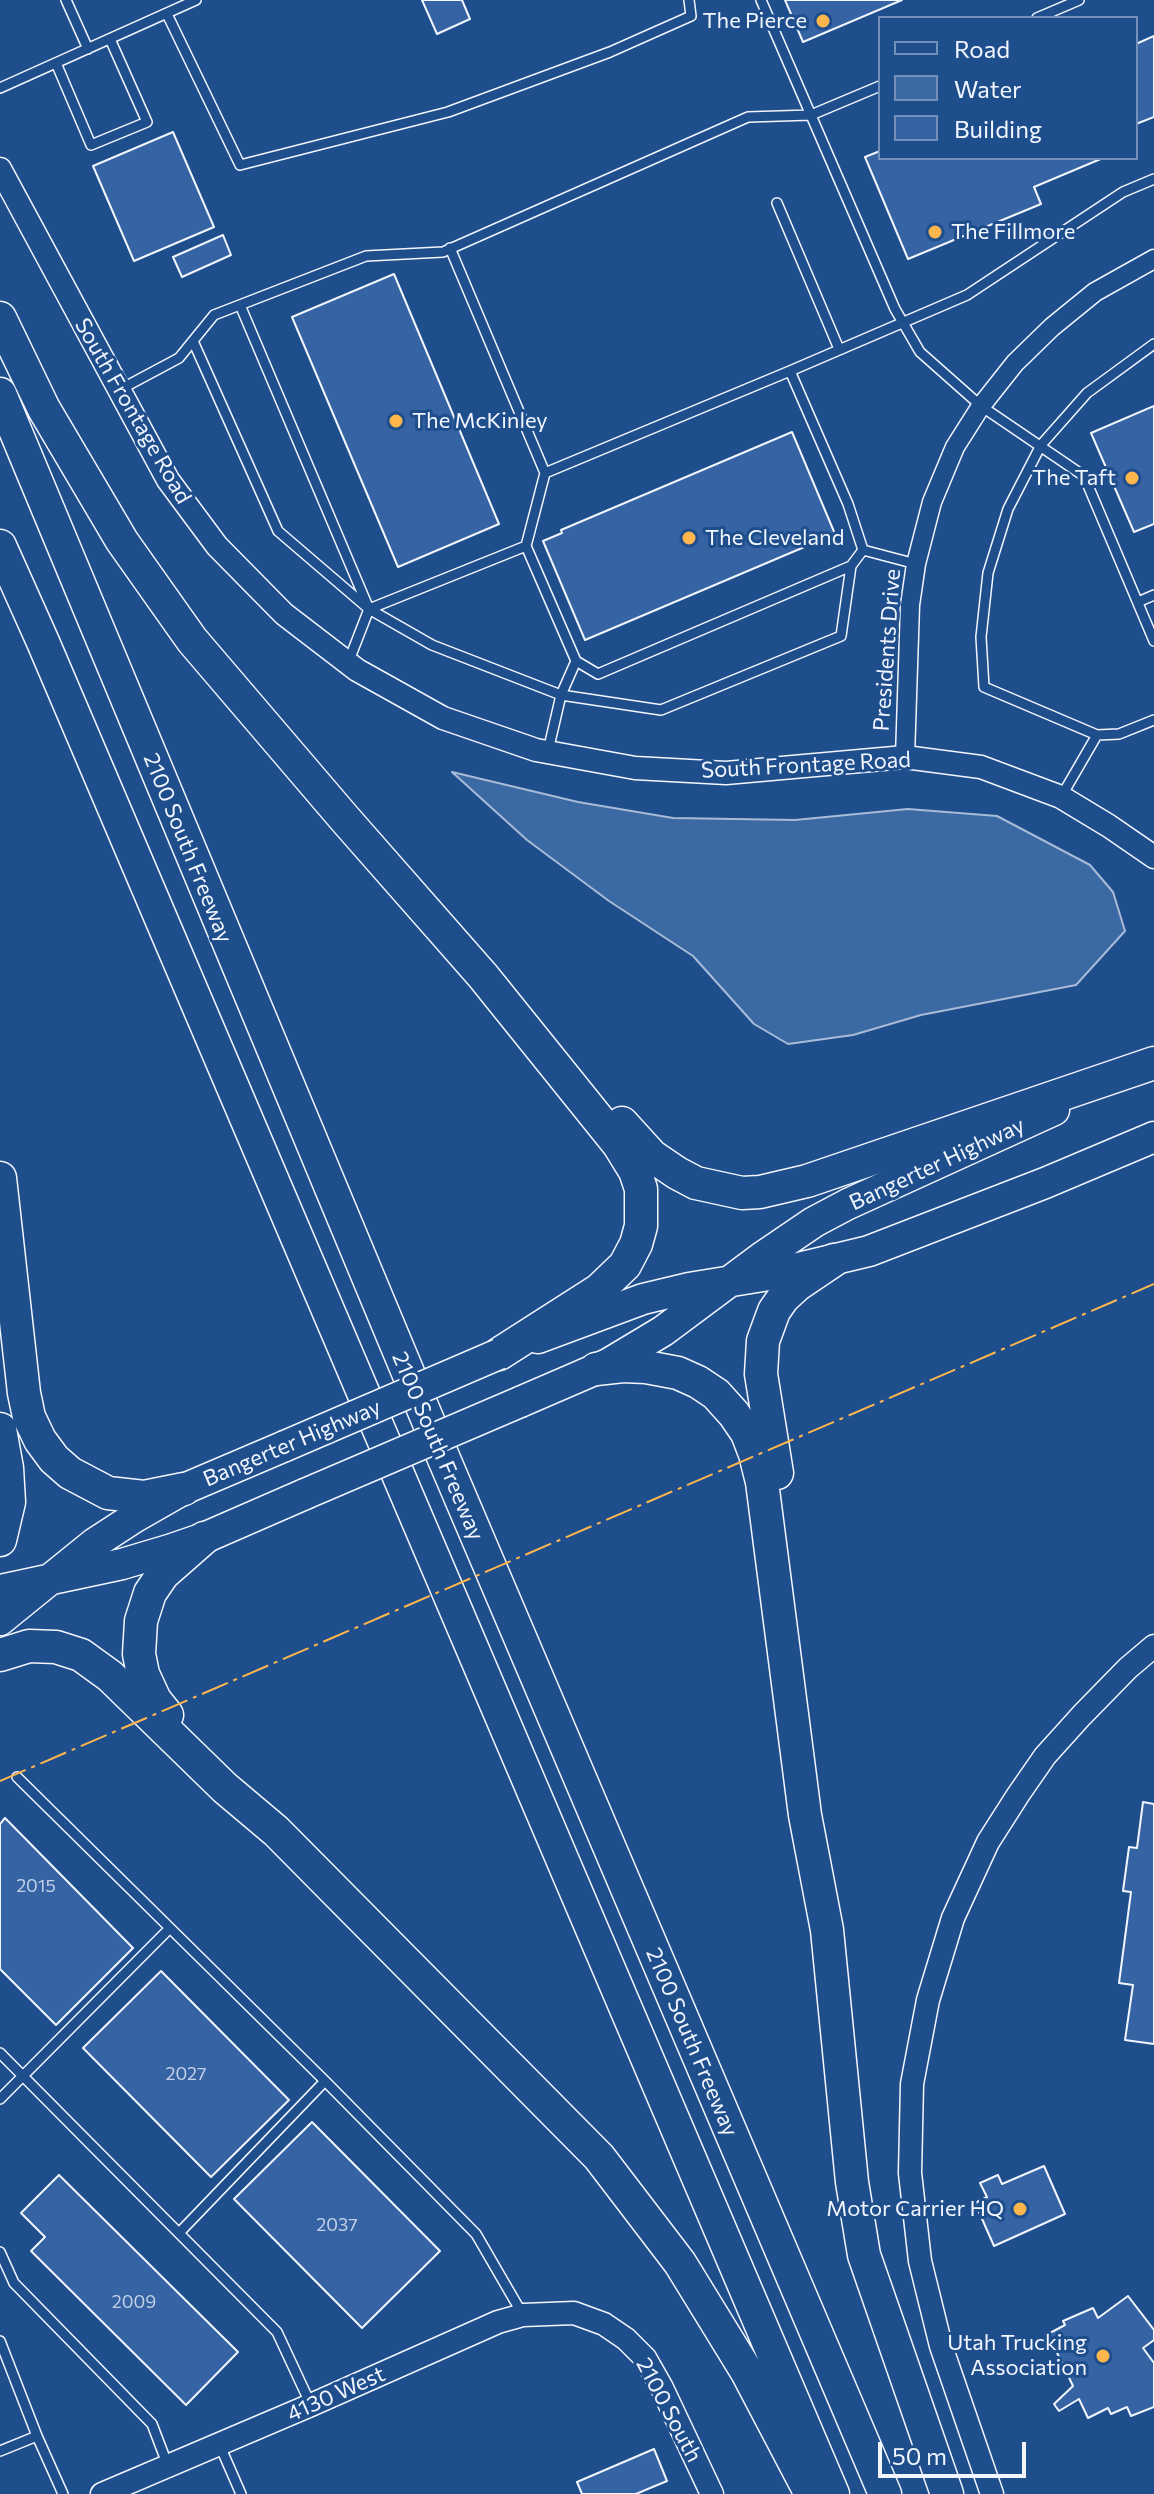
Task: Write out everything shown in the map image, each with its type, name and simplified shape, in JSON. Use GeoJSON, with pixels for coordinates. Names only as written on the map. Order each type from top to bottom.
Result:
{"type":"FeatureCollection","features":[{"type":"Feature","properties":{"kind":"highway"},"geometry":{"type":"LineString","coordinates":[[0,318],[44,409],[122,541],[192,640],[483,976],[619,1145],[635,1171],[643,1207],[641,1226],[625,1265],[599,1290],[499,1354]]}},
{"type":"Feature","properties":{"kind":"highway","name":"2100 South Freeway"},"geometry":{"type":"LineString","coordinates":[[0,394],[444,1459],[885,2494]]}},
{"type":"Feature","properties":{"kind":"highway"},"geometry":{"type":"LineString","coordinates":[[0,546],[833,2494]]}},
{"type":"Feature","properties":{"kind":"highway"},"geometry":{"type":"LineString","coordinates":[[483,976],[522,1004],[652,1156],[696,1183],[742,1193],[807,1181],[1154,1064]]}},
{"type":"Feature","properties":{"kind":"highway","name":"Bangerter Highway"},"geometry":{"type":"LineString","coordinates":[[0,1590],[140,1559],[204,1538],[596,1369],[663,1331],[783,1243],[848,1204],[1154,1064]]}},
{"type":"Feature","properties":{"kind":"highway","name":"Bangerter Highway"},"geometry":{"type":"LineString","coordinates":[[0,1620],[109,1534],[184,1489],[499,1354],[643,1299],[869,1251],[1154,1137]]}},
{"type":"Feature","properties":{"kind":"highway"},"geometry":{"type":"LineString","coordinates":[[0,1178],[24,1393],[29,1417],[40,1440],[54,1459],[70,1473],[108,1493],[144,1497],[184,1489]]}},
{"type":"Feature","properties":{"kind":"highway"},"geometry":{"type":"LineString","coordinates":[[805,1815],[776,1462],[761,1374],[761,1356],[768,1325],[783,1298],[834,1260]]}},
{"type":"Feature","properties":{"kind":"highway"},"geometry":{"type":"LineString","coordinates":[[596,1369],[638,1366],[665,1370],[691,1379],[716,1394],[728,1406],[750,1440],[762,1482],[805,1815],[827,1930],[852,2182],[864,2255],[947,2494]]}},
{"type":"Feature","properties":{"kind":"highway"},"geometry":{"type":"LineString","coordinates":[[0,1429],[9,1502],[0,1540]]}},
{"type":"Feature","properties":{"kind":"highway"},"geometry":{"type":"LineString","coordinates":[[204,1538],[169,1567],[150,1593],[139,1632],[143,1674],[160,1707],[232,1780],[276,1831],[599,2157],[680,2263],[747,2372],[811,2494]]}},
{"type":"Feature","properties":{"kind":"highway"},"geometry":{"type":"LineString","coordinates":[[0,1655],[29,1646],[56,1647],[81,1655],[110,1676],[225,1788],[276,1831]]}},
{"type":"Feature","properties":{"kind":"street","name":"South Frontage Road"},"geometry":{"type":"LineString","coordinates":[[0,169],[168,480],[217,546],[284,614],[348,663],[443,718],[547,752],[635,768],[726,773],[905,757],[981,767],[1061,797],[1154,857]]}},
{"type":"Feature","properties":{"kind":"street","name":"Presidents Drive"},"geometry":{"type":"LineString","coordinates":[[905,757],[910,605],[916,564],[932,502],[955,447],[981,406],[1015,363],[1052,327],[1095,292],[1154,259]]}},
{"type":"Feature","properties":{"kind":"street"},"geometry":{"type":"LineString","coordinates":[[992,2494],[941,2346],[920,2261],[910,2173],[912,2084],[922,2028],[953,1918],[988,1842],[1045,1756],[1100,1696],[1154,1646]]}},
{"type":"Feature","properties":{"kind":"street","name":"4130 West"},"geometry":{"type":"LineString","coordinates":[[102,2494],[498,2322],[523,2315],[574,2313]]}},
{"type":"Feature","properties":{"kind":"street","name":"2100 South"},"geometry":{"type":"LineString","coordinates":[[574,2313],[604,2324],[626,2339],[645,2358],[712,2494]]}},
{"type":"Feature","properties":{"kind":"lane"},"geometry":{"type":"LineString","coordinates":[[66,0],[88,49]]}},
{"type":"Feature","properties":{"kind":"lane"},"geometry":{"type":"LineString","coordinates":[[0,88],[196,0]]}},
{"type":"Feature","properties":{"kind":"lane"},"geometry":{"type":"LineString","coordinates":[[167,14],[240,165],[448,112],[595,58],[691,16],[689,0]]}},
{"type":"Feature","properties":{"kind":"lane"},"geometry":{"type":"LineString","coordinates":[[761,0],[902,321],[920,352],[981,406],[1084,476],[1154,641]]}},
{"type":"Feature","properties":{"kind":"lane"},"geometry":{"type":"LineString","coordinates":[[1042,16],[1079,0]]}},
{"type":"Feature","properties":{"kind":"lane"},"geometry":{"type":"LineString","coordinates":[[56,63],[91,145],[147,122],[110,39]]}},
{"type":"Feature","properties":{"kind":"lane"},"geometry":{"type":"LineString","coordinates":[[119,390],[179,358],[214,315],[366,256],[443,252],[748,117],[811,115],[878,87]]}},
{"type":"Feature","properties":{"kind":"lane"},"geometry":{"type":"LineString","coordinates":[[545,473],[967,295],[1123,192],[1154,179]]}},
{"type":"Feature","properties":{"kind":"lane"},"geometry":{"type":"LineString","coordinates":[[777,203],[839,349]]}},
{"type":"Feature","properties":{"kind":"lane"},"geometry":{"type":"LineString","coordinates":[[450,248],[545,473],[526,546],[576,661],[598,674],[851,566]]}},
{"type":"Feature","properties":{"kind":"lane"},"geometry":{"type":"LineString","coordinates":[[240,305],[369,609],[348,663]]}},
{"type":"Feature","properties":{"kind":"lane"},"geometry":{"type":"LineString","coordinates":[[193,341],[278,531],[369,609],[432,645],[561,695],[661,710],[841,636],[851,566],[863,550]]}},
{"type":"Feature","properties":{"kind":"lane"},"geometry":{"type":"LineString","coordinates":[[1154,344],[1087,393],[1041,445],[1008,509],[988,573],[981,637],[984,687],[1097,735],[1119,734],[1154,720]]}},
{"type":"Feature","properties":{"kind":"lane"},"geometry":{"type":"LineString","coordinates":[[790,371],[848,504],[863,550]]}},
{"type":"Feature","properties":{"kind":"lane"},"geometry":{"type":"LineString","coordinates":[[369,609],[526,546]]}},
{"type":"Feature","properties":{"kind":"lane"},"geometry":{"type":"LineString","coordinates":[[863,550],[916,564]]}},
{"type":"Feature","properties":{"kind":"lane"},"geometry":{"type":"LineString","coordinates":[[1138,602],[1154,595]]}},
{"type":"Feature","properties":{"kind":"lane"},"geometry":{"type":"LineString","coordinates":[[547,752],[561,695],[576,661]]}},
{"type":"Feature","properties":{"kind":"lane"},"geometry":{"type":"LineString","coordinates":[[1061,797],[1097,735]]}},
{"type":"Feature","properties":{"kind":"lane"},"geometry":{"type":"LineString","coordinates":[[17,1777],[476,2234],[523,2315]]}},
{"type":"Feature","properties":{"kind":"lane"},"geometry":{"type":"LineString","coordinates":[[0,2099],[170,1928]]}},
{"type":"Feature","properties":{"kind":"lane"},"geometry":{"type":"LineString","coordinates":[[0,2053],[277,2332],[311,2405]]}},
{"type":"Feature","properties":{"kind":"lane"},"geometry":{"type":"LineString","coordinates":[[179,2233],[325,2081]]}},
{"type":"Feature","properties":{"kind":"lane"},"geometry":{"type":"LineString","coordinates":[[0,2252],[14,2283],[152,2424],[168,2466]]}},
{"type":"Feature","properties":{"kind":"lane"},"geometry":{"type":"LineString","coordinates":[[0,2341],[63,2494]]}},
{"type":"Feature","properties":{"kind":"lane"},"geometry":{"type":"LineString","coordinates":[[0,2451],[37,2436]]}},
{"type":"Feature","properties":{"kind":"lane"},"geometry":{"type":"LineString","coordinates":[[220,2444],[241,2494]]}},
{"type":"Feature","properties":{"kind":"water"},"geometry":{"type":"Polygon","coordinates":[[[452,772],[578,802],[673,818],[795,820],[908,809],[997,816],[1090,865],[1113,892],[1125,931],[1076,985],[921,1015],[853,1035],[788,1044],[754,1024],[693,956],[609,901],[527,840],[452,772]]]}},
{"type":"Feature","properties":{"kind":"building"},"geometry":{"type":"Polygon","coordinates":[[[422,0],[462,0],[470,19],[437,34],[422,0]]]}},
{"type":"Feature","properties":{"kind":"building","name":"The Pierce"},"geometry":{"type":"Polygon","coordinates":[[[785,0],[902,0],[803,42],[785,0]]]}},
{"type":"Feature","properties":{"kind":"building"},"geometry":{"type":"Polygon","coordinates":[[[1154,36],[1154,117],[1138,123],[1138,43],[1154,36]]]}},
{"type":"Feature","properties":{"kind":"building"},"geometry":{"type":"Polygon","coordinates":[[[173,132],[214,227],[134,261],[93,166],[173,132]]]}},
{"type":"Feature","properties":{"kind":"building","name":"The Fillmore"},"geometry":{"type":"Polygon","coordinates":[[[878,152],[878,160],[1098,160],[1034,187],[1041,204],[908,259],[865,157],[878,152]]]}},
{"type":"Feature","properties":{"kind":"building"},"geometry":{"type":"Polygon","coordinates":[[[223,235],[231,255],[182,277],[173,257],[223,235]]]}},
{"type":"Feature","properties":{"kind":"building","name":"The McKinley"},"geometry":{"type":"Polygon","coordinates":[[[394,274],[499,524],[398,567],[292,317],[394,274]]]}},
{"type":"Feature","properties":{"kind":"building","name":"The Taft"},"geometry":{"type":"Polygon","coordinates":[[[1154,406],[1154,524],[1134,532],[1091,433],[1154,406]]]}},
{"type":"Feature","properties":{"kind":"building","name":"The Cleveland"},"geometry":{"type":"Polygon","coordinates":[[[792,432],[835,534],[585,640],[543,541],[562,533],[561,530],[792,432]]]}},
{"type":"Feature","properties":{"kind":"building"},"geometry":{"type":"Polygon","coordinates":[[[1143,1802],[1154,1804],[1154,2044],[1125,2040],[1133,1985],[1119,1983],[1131,1892],[1123,1891],[1129,1847],[1137,1848],[1143,1802]]]}},
{"type":"Feature","properties":{"kind":"building"},"geometry":{"type":"Polygon","coordinates":[[[5,1818],[133,1948],[56,2025],[0,1969],[0,1824],[5,1818]]]}},
{"type":"Feature","properties":{"kind":"building"},"geometry":{"type":"Polygon","coordinates":[[[161,1971],[289,2100],[211,2177],[83,2048],[161,1971]]]}},
{"type":"Feature","properties":{"kind":"building"},"geometry":{"type":"Polygon","coordinates":[[[312,2122],[440,2251],[362,2328],[234,2199],[312,2122]]]}},
{"type":"Feature","properties":{"kind":"building","name":"Motor Carrier HQ"},"geometry":{"type":"Polygon","coordinates":[[[1044,2166],[1065,2214],[994,2246],[975,2203],[987,2197],[980,2183],[998,2175],[1002,2184],[1044,2166]]]}},
{"type":"Feature","properties":{"kind":"building"},"geometry":{"type":"Polygon","coordinates":[[[59,2175],[238,2352],[186,2405],[31,2251],[45,2237],[21,2213],[59,2175]]]}},
{"type":"Feature","properties":{"kind":"building","name":"Utah Trucking Association"},"geometry":{"type":"Polygon","coordinates":[[[1128,2296],[1154,2330],[1154,2340],[1143,2348],[1154,2363],[1154,2407],[1131,2416],[1127,2407],[1111,2414],[1108,2408],[1088,2418],[1079,2399],[1059,2411],[1054,2404],[1073,2386],[1048,2334],[1065,2325],[1063,2321],[1093,2308],[1098,2318],[1128,2296]]]}},
{"type":"Feature","properties":{"kind":"building"},"geometry":{"type":"Polygon","coordinates":[[[654,2449],[667,2481],[636,2494],[582,2494],[577,2482],[654,2449]]]}},
{"type":"Feature","properties":{"kind":"power"},"geometry":{"type":"LineString","coordinates":[[0,1781],[1154,1284]]}},
{"type":"Feature","properties":{"kind":"place","name":"The Pierce"},"geometry":{"type":"Point","coordinates":[823,21]}},
{"type":"Feature","properties":{"kind":"place","name":"The Fillmore"},"geometry":{"type":"Point","coordinates":[935,232]}},
{"type":"Feature","properties":{"kind":"place","name":"The McKinley"},"geometry":{"type":"Point","coordinates":[396,421]}},
{"type":"Feature","properties":{"kind":"place","name":"The Taft"},"geometry":{"type":"Point","coordinates":[1132,478]}},
{"type":"Feature","properties":{"kind":"place","name":"The Cleveland"},"geometry":{"type":"Point","coordinates":[689,538]}},
{"type":"Feature","properties":{"kind":"place","name":"Motor Carrier HQ"},"geometry":{"type":"Point","coordinates":[1020,2209]}},
{"type":"Feature","properties":{"kind":"place","name":"Utah Trucking Association"},"geometry":{"type":"Point","coordinates":[1103,2356]}}]}
